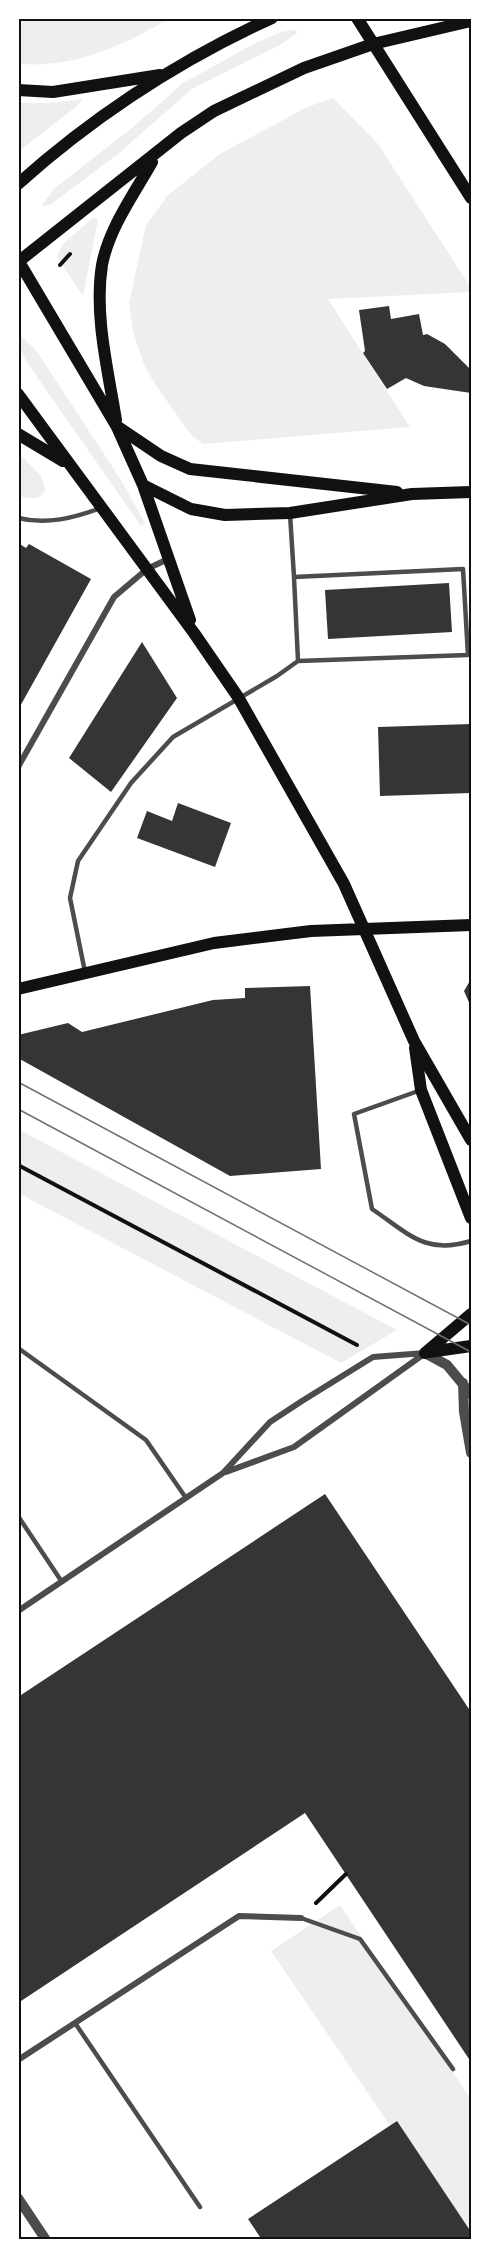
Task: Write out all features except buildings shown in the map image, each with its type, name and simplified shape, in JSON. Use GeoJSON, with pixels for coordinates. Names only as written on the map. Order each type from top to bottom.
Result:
{"type":"FeatureCollection","features":[{"type":"Feature","properties":{"kind":"main road"},"geometry":{"type":"LineString","coordinates":[[18,184],[100,120],[168,74],[216,44],[272,18]]}},
{"type":"Feature","properties":{"kind":"main road"},"geometry":{"type":"LineString","coordinates":[[357,18],[471,198]]}},
{"type":"Feature","properties":{"kind":"main road"},"geometry":{"type":"LineString","coordinates":[[194,633],[143,485],[117,427],[18,261],[54,231],[155,156],[181,133],[223,106],[304,68],[373,44],[471,21]]}},
{"type":"Feature","properties":{"kind":"main road"},"geometry":{"type":"LineString","coordinates":[[18,90],[53,92],[168,74]]}},
{"type":"Feature","properties":{"kind":"main road"},"geometry":{"type":"LineString","coordinates":[[155,156],[117,224],[103,263],[101,320],[117,427],[162,456],[190,469],[412,494]]}},
{"type":"Feature","properties":{"kind":"main road"},"geometry":{"type":"LineString","coordinates":[[18,394],[194,633],[238,697],[344,884],[414,1041],[471,1140]]}},
{"type":"Feature","properties":{"kind":"main road"},"geometry":{"type":"LineString","coordinates":[[18,434],[69,465]]}},
{"type":"Feature","properties":{"kind":"main road"},"geometry":{"type":"LineString","coordinates":[[143,485],[191,508],[225,515],[290,513],[412,494],[471,492]]}},
{"type":"Feature","properties":{"kind":"main road"},"geometry":{"type":"LineString","coordinates":[[18,989],[86,975],[214,943],[311,931],[471,925]]}},
{"type":"Feature","properties":{"kind":"main road"},"geometry":{"type":"LineString","coordinates":[[414,1041],[421,1090],[471,1218]]}},
{"type":"Feature","properties":{"kind":"main road"},"geometry":{"type":"LineString","coordinates":[[425,1353],[471,1314]]}},
{"type":"Feature","properties":{"kind":"main road"},"geometry":{"type":"LineString","coordinates":[[425,1353],[471,1346]]}},
{"type":"Feature","properties":{"kind":"street"},"geometry":{"type":"LineString","coordinates":[[18,767],[114,597],[147,569],[169,559]]}},
{"type":"Feature","properties":{"kind":"street"},"geometry":{"type":"LineString","coordinates":[[223,1473],[294,1447],[425,1353]]}},
{"type":"Feature","properties":{"kind":"street"},"geometry":{"type":"LineString","coordinates":[[18,1611],[223,1473],[270,1422],[373,1357],[425,1353],[447,1365],[471,1394]]}},
{"type":"Feature","properties":{"kind":"street"},"geometry":{"type":"LineString","coordinates":[[463,1383],[464,1412],[471,1453]]}},
{"type":"Feature","properties":{"kind":"street"},"geometry":{"type":"LineString","coordinates":[[18,2060],[239,1916],[301,1918]]}},
{"type":"Feature","properties":{"kind":"street"},"geometry":{"type":"LineString","coordinates":[[18,2198],[46,2240]]}},
{"type":"Feature","properties":{"kind":"lane"},"geometry":{"type":"LineString","coordinates":[[18,518],[34,522],[75,518],[101,508]]}},
{"type":"Feature","properties":{"kind":"lane"},"geometry":{"type":"LineString","coordinates":[[290,513],[298,661]]}},
{"type":"Feature","properties":{"kind":"lane"},"geometry":{"type":"LineString","coordinates":[[86,975],[70,898],[78,861],[131,783],[173,737],[277,676],[298,661],[468,655],[463,569],[294,577]]}},
{"type":"Feature","properties":{"kind":"lane"},"geometry":{"type":"LineString","coordinates":[[421,1090],[354,1114],[372,1209],[426,1245],[454,1246],[471,1241]]}},
{"type":"Feature","properties":{"kind":"lane"},"geometry":{"type":"LineString","coordinates":[[18,1348],[146,1440],[186,1498]]}},
{"type":"Feature","properties":{"kind":"lane"},"geometry":{"type":"LineString","coordinates":[[18,1516],[62,1582]]}},
{"type":"Feature","properties":{"kind":"lane"},"geometry":{"type":"LineString","coordinates":[[301,1918],[360,1939],[453,2069]]}},
{"type":"Feature","properties":{"kind":"lane"},"geometry":{"type":"LineString","coordinates":[[75,2023],[200,2207]]}},
{"type":"Feature","properties":{"kind":"path"},"geometry":{"type":"LineString","coordinates":[[60,265],[70,254]]}},
{"type":"Feature","properties":{"kind":"path"},"geometry":{"type":"LineString","coordinates":[[18,1166],[363,1349]]}},
{"type":"Feature","properties":{"kind":"path"},"geometry":{"type":"LineString","coordinates":[[301,1918],[346,1874]]}},
{"type":"Feature","properties":{"kind":"shaded area"},"geometry":{"type":"Polygon","coordinates":[[[18,18],[171,18],[134,38],[79,59],[18,64],[18,18]]]}},
{"type":"Feature","properties":{"kind":"shaded area"},"geometry":{"type":"Polygon","coordinates":[[[296,30],[297,33],[280,45],[193,88],[118,154],[50,205],[41,206],[55,188],[133,127],[183,83],[252,45],[281,32],[296,30]]]}},
{"type":"Feature","properties":{"kind":"shaded area"},"geometry":{"type":"Polygon","coordinates":[[[333,98],[378,144],[471,288],[471,292],[328,299],[410,427],[203,444],[191,435],[155,384],[145,367],[133,332],[129,303],[146,225],[168,195],[220,154],[307,107],[333,98]]]}},
{"type":"Feature","properties":{"kind":"shaded area"},"geometry":{"type":"Polygon","coordinates":[[[83,99],[18,152],[18,103],[52,103],[83,99]]]}},
{"type":"Feature","properties":{"kind":"shaded area"},"geometry":{"type":"Polygon","coordinates":[[[94,217],[98,220],[83,296],[57,257],[63,244],[94,217]]]}},
{"type":"Feature","properties":{"kind":"shaded area"},"geometry":{"type":"Polygon","coordinates":[[[18,333],[36,350],[121,480],[145,523],[141,526],[28,364],[18,346],[18,333]]]}},
{"type":"Feature","properties":{"kind":"shaded area"},"geometry":{"type":"Polygon","coordinates":[[[18,452],[41,476],[45,490],[37,498],[18,496],[18,452]]]}},
{"type":"Feature","properties":{"kind":"shaded area"},"geometry":{"type":"Polygon","coordinates":[[[18,1129],[397,1330],[341,1363],[18,1193],[18,1129]]]}},
{"type":"Feature","properties":{"kind":"shaded area"},"geometry":{"type":"Polygon","coordinates":[[[340,1905],[471,2099],[471,2240],[468,2240],[271,1951],[340,1905]]]}},
{"type":"Feature","properties":{"kind":"tram line"},"geometry":{"type":"LineString","coordinates":[[18,1082],[471,1325]]}},
{"type":"Feature","properties":{"kind":"tram line"},"geometry":{"type":"LineString","coordinates":[[18,1109],[471,1352]]}}]}
